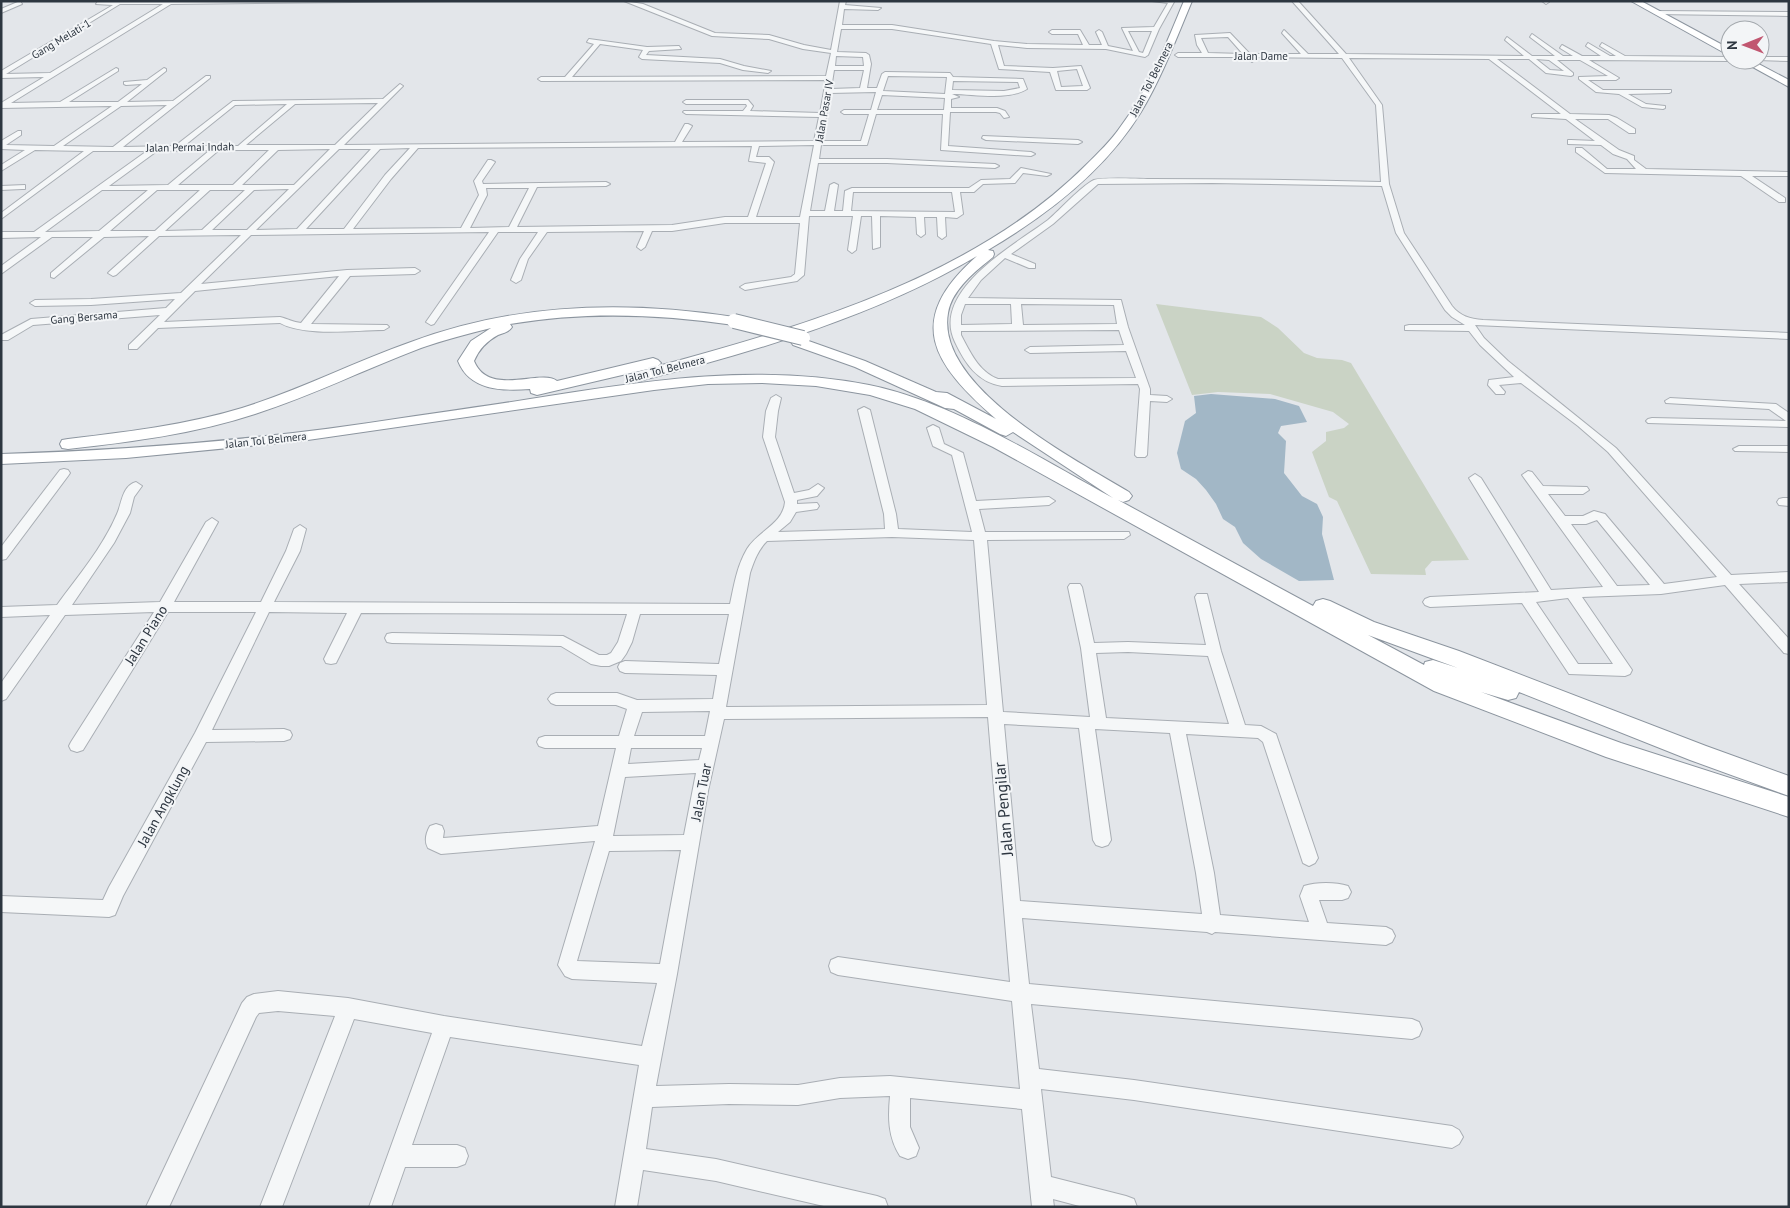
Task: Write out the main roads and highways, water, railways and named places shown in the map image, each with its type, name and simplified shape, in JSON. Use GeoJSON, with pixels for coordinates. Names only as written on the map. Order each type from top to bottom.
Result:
{"type":"FeatureCollection","features":[{"type":"Feature","properties":{"kind":"highway","name":"Jalan Tol Belmera"},"geometry":{"type":"LineString","coordinates":[[1,449],[153,441],[330,423],[473,402],[558,386],[645,366],[754,335],[882,288],[951,255],[1012,220],[1066,179],[1116,125],[1148,71],[1180,1]]}},
{"type":"Feature","properties":{"kind":"highway","name":"Jalan Tol Belmera"},"geometry":{"type":"LineString","coordinates":[[1,459],[118,454],[231,444],[324,434],[438,417],[551,396],[715,356],[775,337],[846,311],[929,276],[998,239],[1047,209],[1082,178],[1114,144],[1136,112],[1157,72],[1188,1]]}},
{"type":"Feature","properties":{"kind":"highway"},"geometry":{"type":"LineString","coordinates":[[1635,1],[1720,47]]}},
{"type":"Feature","properties":{"kind":"highway"},"geometry":{"type":"LineString","coordinates":[[1641,1],[1660,13]]}},
{"type":"Feature","properties":{"kind":"highway"},"geometry":{"type":"LineString","coordinates":[[1680,24],[1720,44]]}},
{"type":"Feature","properties":{"kind":"highway"},"geometry":{"type":"LineString","coordinates":[[1763,70],[1789,84]]}},
{"type":"Feature","properties":{"kind":"highway"},"geometry":{"type":"LineString","coordinates":[[1770,70],[1789,80]]}},
{"type":"Feature","properties":{"kind":"highway"},"geometry":{"type":"LineString","coordinates":[[1047,209],[987,255],[956,284],[946,300],[940,315],[940,335],[944,351],[954,370],[994,410],[1035,440],[1164,523]]}},
{"type":"Feature","properties":{"kind":"highway"},"geometry":{"type":"LineString","coordinates":[[28,448],[152,434],[216,420],[287,398],[425,342],[486,324],[525,316],[580,310],[624,309],[682,313],[801,340],[887,369],[937,393],[1164,523],[1290,591],[1367,627],[1452,657],[1698,754],[1789,786]]}},
{"type":"Feature","properties":{"kind":"highway"},"geometry":{"type":"LineString","coordinates":[[645,366],[521,385],[500,384],[483,380],[473,374],[466,361],[469,351],[475,344],[496,331],[542,318],[594,313],[656,314],[732,323]]}},
{"type":"Feature","properties":{"kind":"highway"},"geometry":{"type":"LineString","coordinates":[[801,340],[942,400],[1008,436],[1184,544]]}},
{"type":"Feature","properties":{"kind":"highway"},"geometry":{"type":"LineString","coordinates":[[438,417],[488,412],[664,383],[721,378],[795,378],[870,389],[912,402],[953,419],[1442,685],[1503,711],[1661,767],[1789,807]]}},
{"type":"Feature","properties":{"kind":"highway"},"geometry":{"type":"LineString","coordinates":[[1322,620],[1438,670],[1541,703],[1736,777],[1789,802]]}},
{"type":"Feature","properties":{"kind":"water"},"geometry":{"type":"Polygon","coordinates":[[[1211,394],[1275,399],[1299,406],[1307,422],[1281,426],[1278,433],[1286,441],[1284,473],[1302,496],[1317,504],[1323,517],[1322,534],[1334,580],[1299,581],[1261,559],[1243,543],[1235,527],[1223,519],[1216,504],[1206,490],[1196,479],[1181,469],[1177,453],[1185,421],[1196,413],[1194,396],[1211,394]]]}}]}
